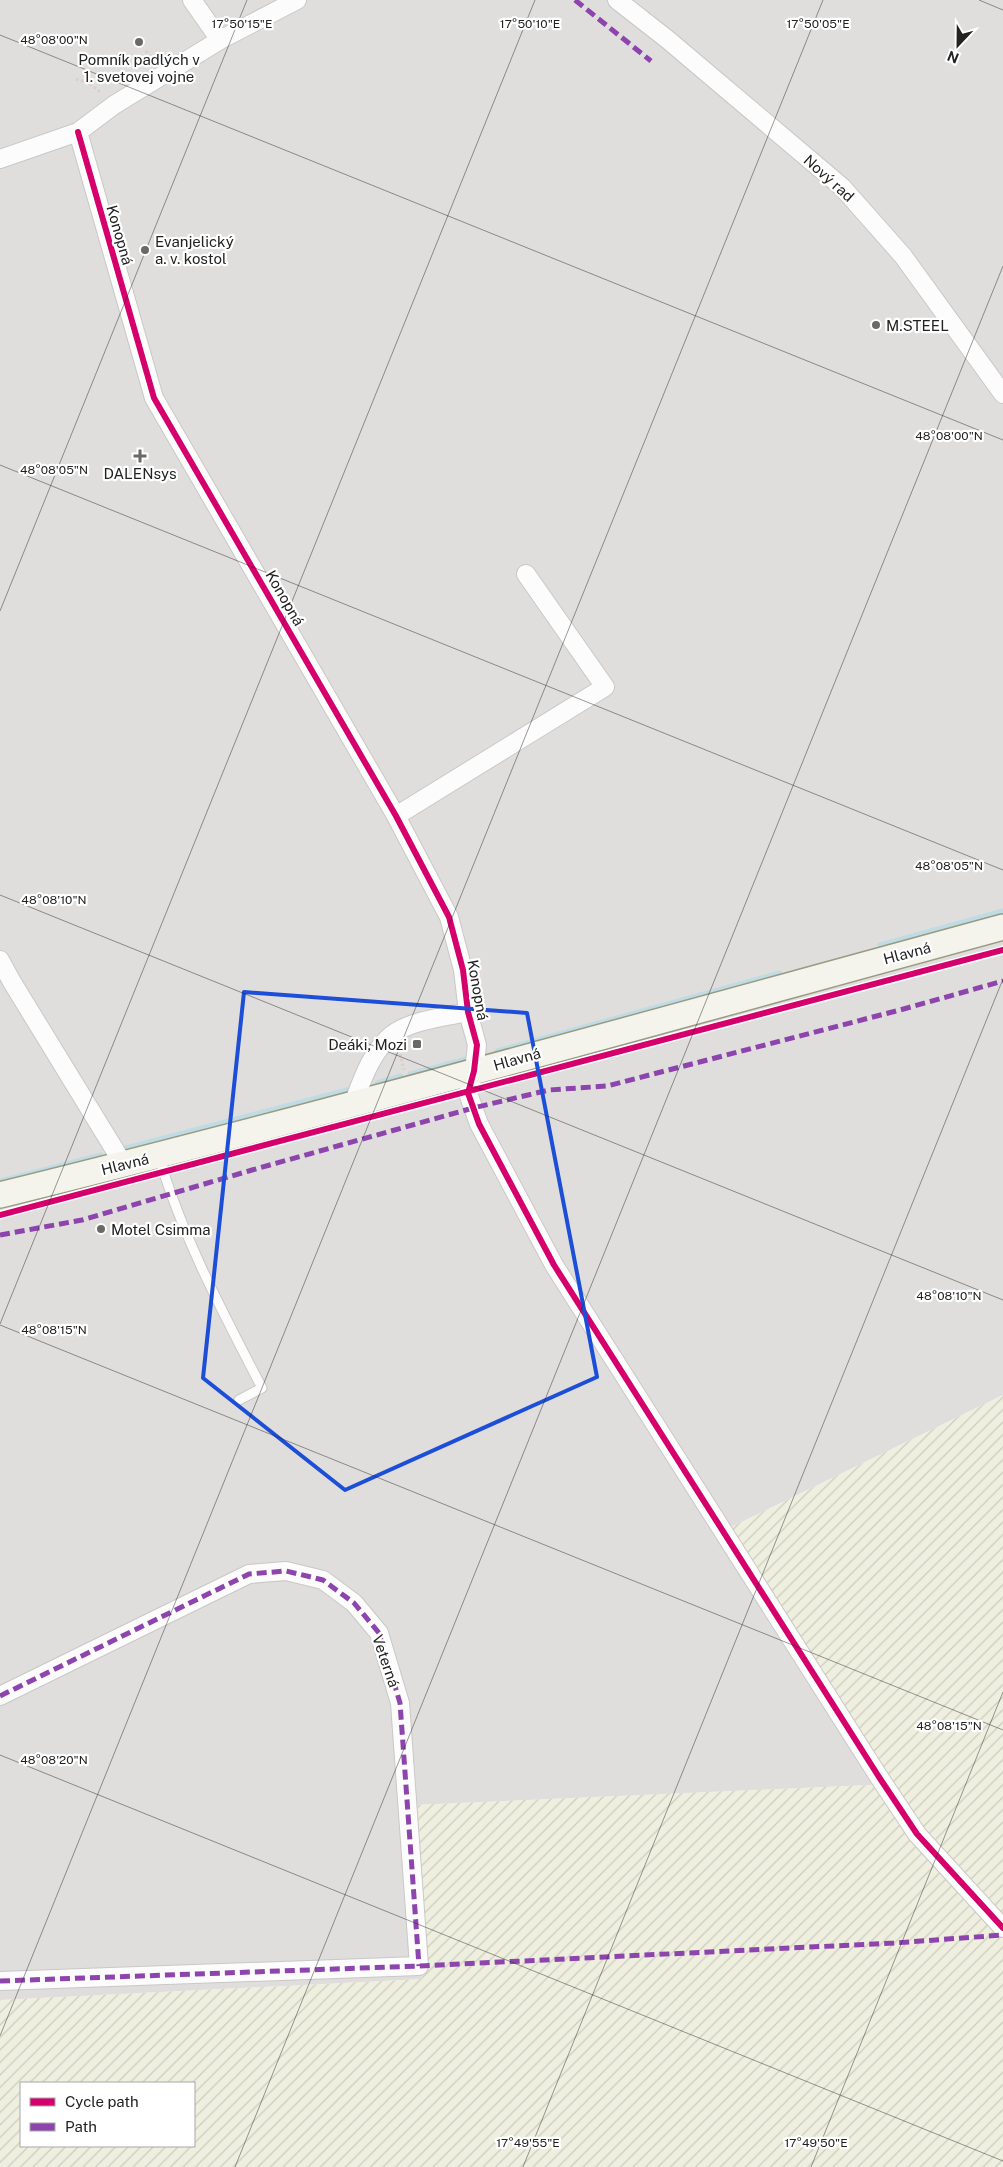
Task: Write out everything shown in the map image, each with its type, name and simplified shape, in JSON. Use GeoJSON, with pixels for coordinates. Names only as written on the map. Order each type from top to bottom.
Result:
{"type":"FeatureCollection","features":[{"type":"Feature","properties":{"kind":"street"},"geometry":{"type":"LineString","coordinates":[[192,0],[220,40]]}},
{"type":"Feature","properties":{"kind":"street"},"geometry":{"type":"LineString","coordinates":[[0,159],[78,132],[114,104],[220,40],[297,0]]}},
{"type":"Feature","properties":{"kind":"street","name":"Nový rad"},"geometry":{"type":"LineString","coordinates":[[617,0],[668,39],[842,187],[904,256],[1003,394]]}},
{"type":"Feature","properties":{"kind":"street","name":"Konopná"},"geometry":{"type":"LineString","coordinates":[[78,132],[154,398],[396,816],[449,917],[463,970],[468,1012],[477,1045],[474,1071],[468,1092],[479,1124],[554,1265],[917,1834],[1003,1928]]}},
{"type":"Feature","properties":{"kind":"street"},"geometry":{"type":"LineString","coordinates":[[396,816],[605,687],[526,574]]}},
{"type":"Feature","properties":{"kind":"street","name":"Hlavná"},"geometry":{"type":"LineString","coordinates":[[0,1195],[124,1165],[353,1104],[1003,927]]}},
{"type":"Feature","properties":{"kind":"street"},"geometry":{"type":"LineString","coordinates":[[0,960],[124,1165]]}},
{"type":"Feature","properties":{"kind":"street"},"geometry":{"type":"LineString","coordinates":[[353,1104],[365,1072],[381,1046],[394,1033],[416,1024],[468,1012]]}},
{"type":"Feature","properties":{"kind":"street","name":"Veterná"},"geometry":{"type":"LineString","coordinates":[[0,1696],[249,1574],[286,1571],[323,1580],[354,1603],[379,1633],[400,1703],[419,1966],[0,1981]]}},
{"type":"Feature","properties":{"kind":"lane"},"geometry":{"type":"LineString","coordinates":[[158,1156],[171,1193],[213,1293],[262,1388],[239,1400]]}},
{"type":"Feature","properties":{"kind":"path"},"geometry":{"type":"LineString","coordinates":[[76,79],[89,83],[114,104]]}},
{"type":"Feature","properties":{"kind":"highlighted area"},"geometry":{"type":"Polygon","coordinates":[[[244,992],[527,1013],[597,1377],[345,1490],[203,1378],[244,992]]]}},
{"type":"Feature","properties":{"kind":"shaded area"},"geometry":{"type":"Polygon","coordinates":[[[0,0],[1003,0],[1003,1395],[729,1528],[892,1784],[415,1805],[423,1979],[0,2000],[0,0]]]}},
{"type":"Feature","properties":{"kind":"green space"},"geometry":{"type":"Polygon","coordinates":[[[1003,1395],[1003,2167],[0,2167],[0,2000],[423,1979],[414,1805],[892,1784],[729,1528],[1003,1395]]]}},
{"type":"Feature","properties":{"kind":"waterway"},"geometry":{"type":"LineString","coordinates":[[880,945],[1003,911]]}},
{"type":"Feature","properties":{"kind":"waterway"},"geometry":{"type":"LineString","coordinates":[[497,1051],[780,973]]}},
{"type":"Feature","properties":{"kind":"waterway"},"geometry":{"type":"LineString","coordinates":[[410,1074],[466,1059]]}},
{"type":"Feature","properties":{"kind":"waterway"},"geometry":{"type":"LineString","coordinates":[[377,1083],[401,1076]]}},
{"type":"Feature","properties":{"kind":"waterway"},"geometry":{"type":"LineString","coordinates":[[126,1148],[351,1089]]}},
{"type":"Feature","properties":{"kind":"waterway"},"geometry":{"type":"LineString","coordinates":[[0,1181],[101,1155]]}},
{"type":"Feature","properties":{"kind":"marked path"},"geometry":{"type":"LineString","coordinates":[[575,0],[651,61]]}},
{"type":"Feature","properties":{"kind":"marked path"},"geometry":{"type":"LineString","coordinates":[[0,1235],[82,1220],[473,1108],[549,1090],[607,1086],[900,1010],[1003,981]]}},
{"type":"Feature","properties":{"kind":"marked path"},"geometry":{"type":"LineString","coordinates":[[0,1696],[249,1574],[286,1571],[323,1580],[354,1603],[379,1633],[400,1703],[419,1966]]}},
{"type":"Feature","properties":{"kind":"marked path"},"geometry":{"type":"LineString","coordinates":[[0,1981],[419,1966],[894,1943],[1003,1935]]}},
{"type":"Feature","properties":{"kind":"cycle path"},"geometry":{"type":"LineString","coordinates":[[78,132],[154,398],[396,816],[449,917],[463,970],[468,1012],[477,1045],[474,1071],[468,1093],[479,1124],[554,1265],[879,1777],[917,1834],[1003,1928]]}},
{"type":"Feature","properties":{"kind":"cycle path"},"geometry":{"type":"LineString","coordinates":[[0,1215],[1003,950]]}},
{"type":"Feature","properties":{"kind":"place","name":"Pomník padlých v 1. svetovej vojne"},"geometry":{"type":"Point","coordinates":[139,42]}},
{"type":"Feature","properties":{"kind":"place","name":"Evanjelický a. v. kostol"},"geometry":{"type":"Point","coordinates":[145,250]}},
{"type":"Feature","properties":{"kind":"place","name":"M.STEEL"},"geometry":{"type":"Point","coordinates":[876,325]}},
{"type":"Feature","properties":{"kind":"place","name":"DALENsys"},"geometry":{"type":"Point","coordinates":[140,456]}},
{"type":"Feature","properties":{"kind":"place","name":"Deáki, Mozi"},"geometry":{"type":"Point","coordinates":[417,1044]}},
{"type":"Feature","properties":{"kind":"place","name":"Motel Csimma"},"geometry":{"type":"Point","coordinates":[101,1229]}}]}
